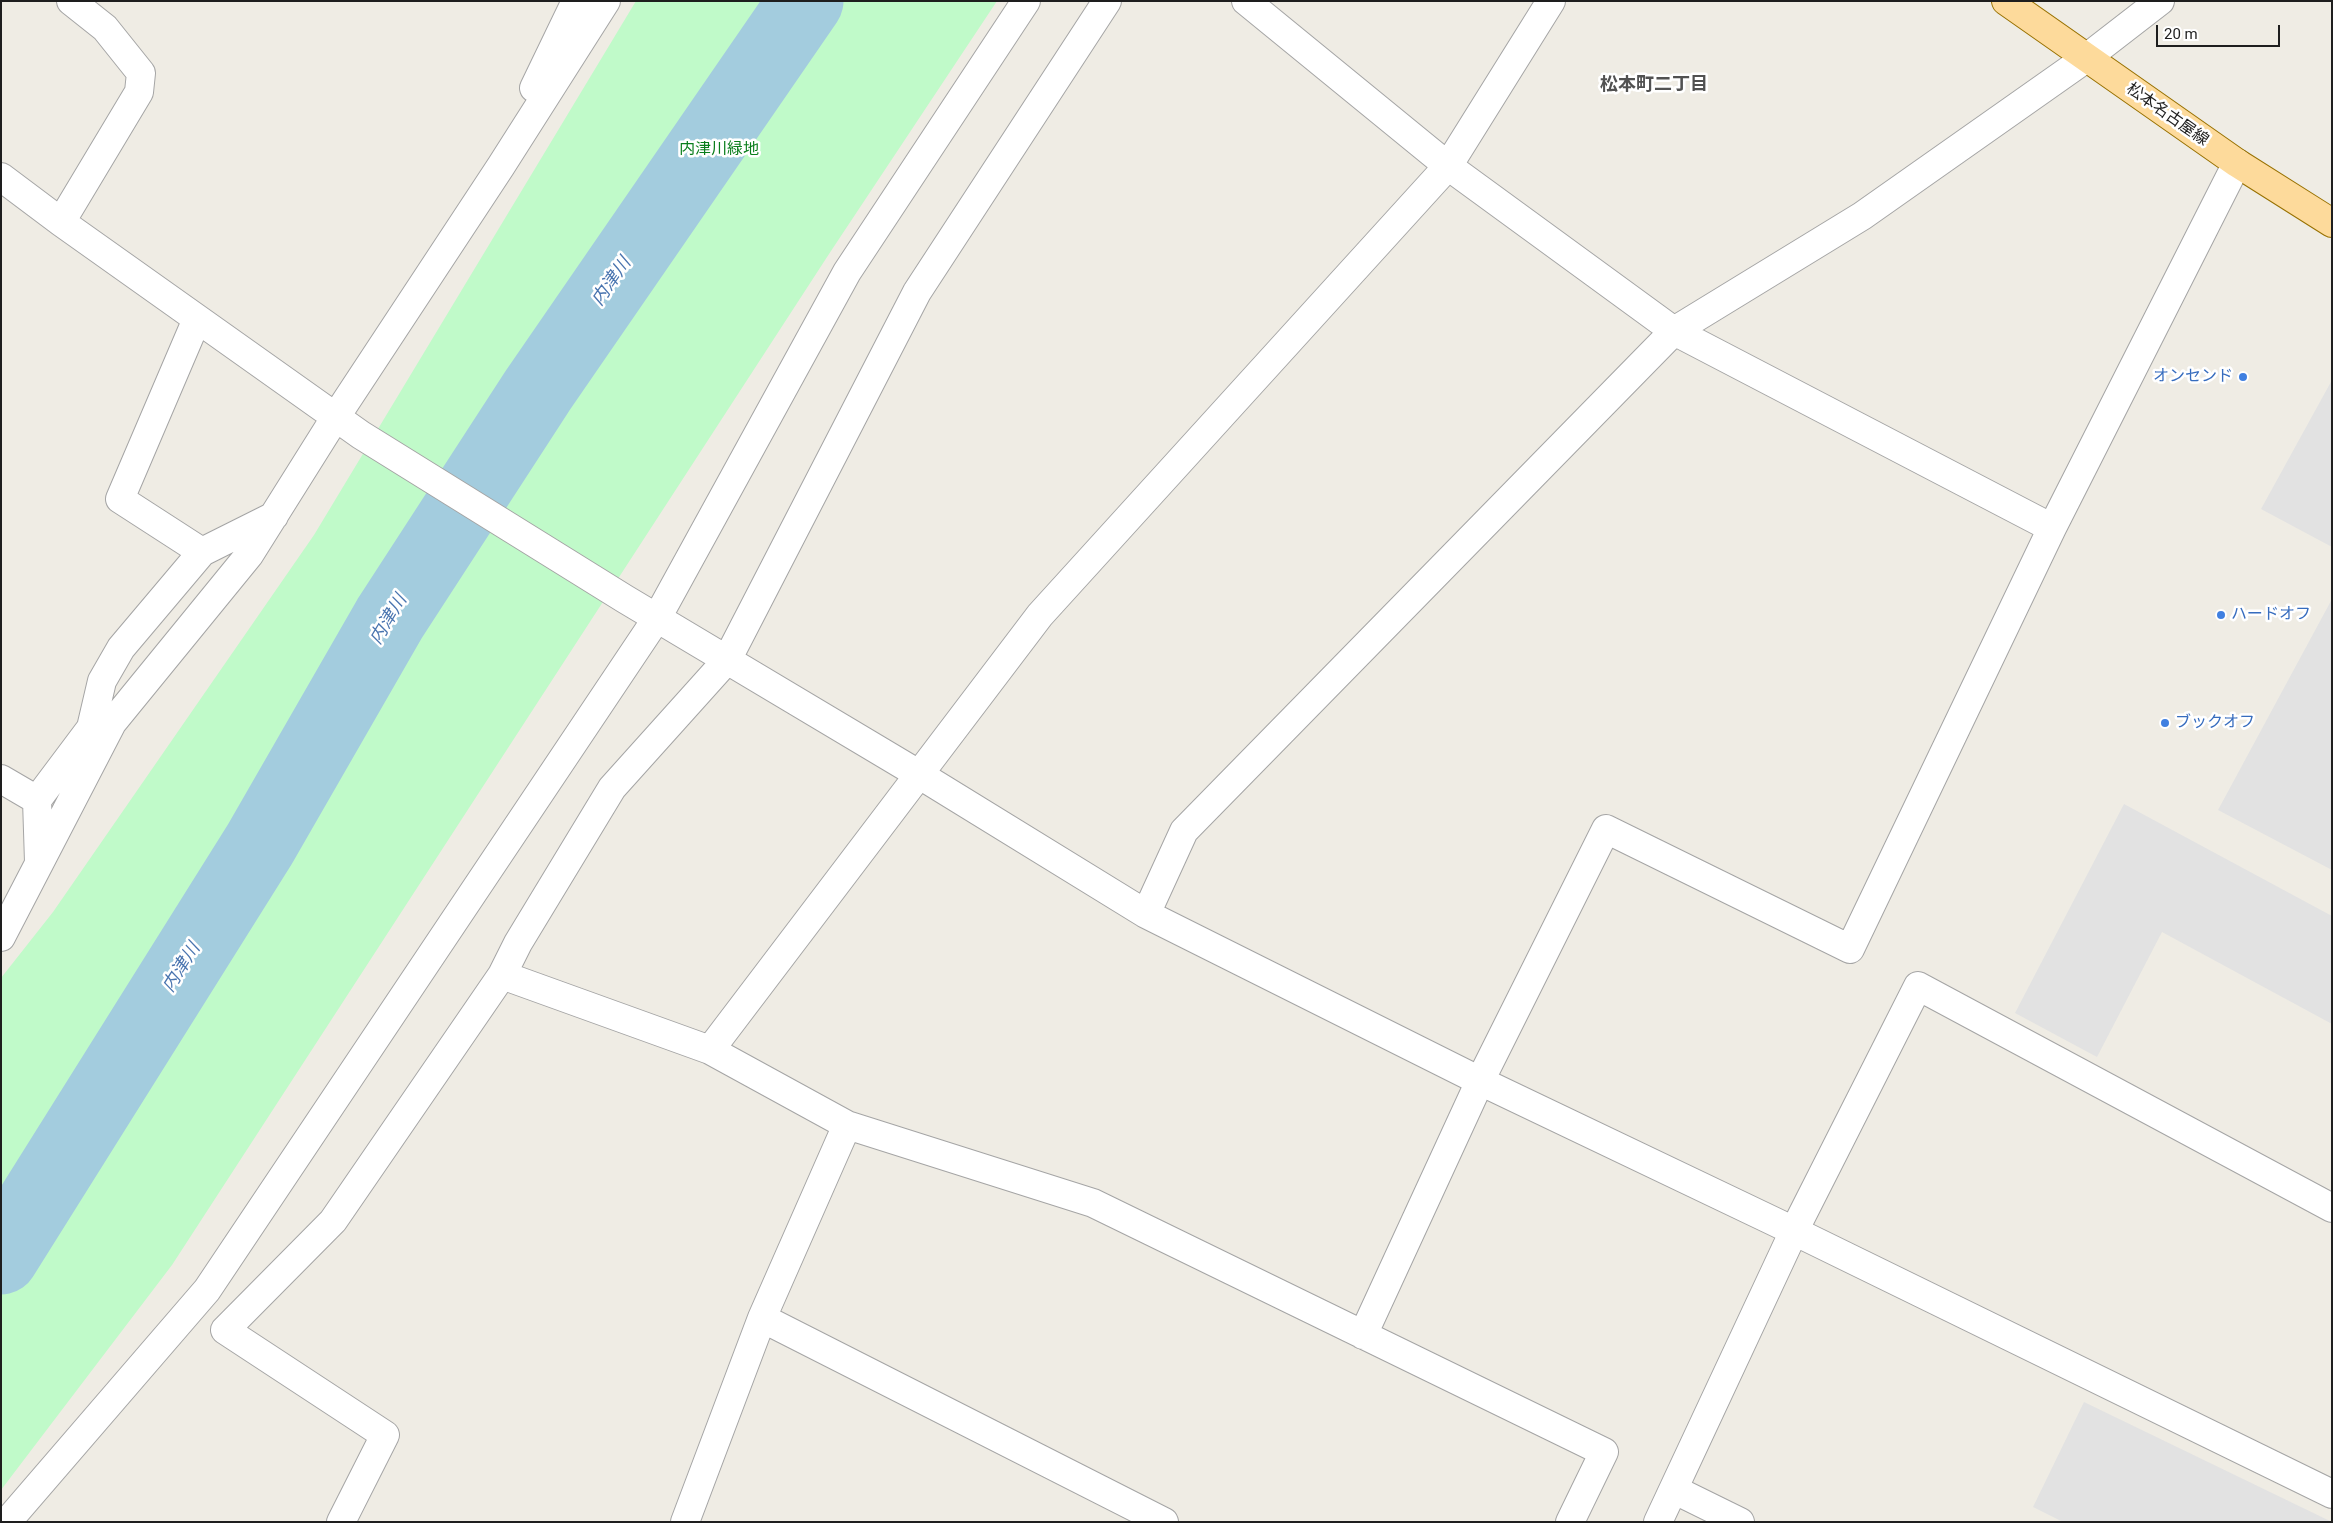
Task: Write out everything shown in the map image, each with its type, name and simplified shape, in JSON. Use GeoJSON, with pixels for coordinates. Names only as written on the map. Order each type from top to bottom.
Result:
{"type":"FeatureCollection","features":[{"type":"Feature","properties":{"kind":"main road","name":"松本名古屋線"},"geometry":{"type":"LineString","coordinates":[[2006,1],[2085,59],[2237,163],[2332,222]]}},
{"type":"Feature","properties":{"kind":"street"},"geometry":{"type":"LineString","coordinates":[[61,222],[139,92],[141,73],[105,28],[71,1]]}},
{"type":"Feature","properties":{"kind":"street"},"geometry":{"type":"LineString","coordinates":[[531,119],[535,84],[576,1]]}},
{"type":"Feature","properties":{"kind":"street"},"geometry":{"type":"LineString","coordinates":[[39,864],[37,800],[249,555],[335,418],[606,1]]}},
{"type":"Feature","properties":{"kind":"street"},"geometry":{"type":"LineString","coordinates":[[6,1522],[207,1290],[657,618],[847,272],[1026,1]]}},
{"type":"Feature","properties":{"kind":"street"},"geometry":{"type":"LineString","coordinates":[[341,1522],[385,1435],[225,1330],[333,1220],[502,975],[518,943],[612,788],[727,660],[917,292],[1107,1]]}},
{"type":"Feature","properties":{"kind":"street"},"geometry":{"type":"LineString","coordinates":[[1246,1],[1448,166],[1674,331],[2052,528]]}},
{"type":"Feature","properties":{"kind":"street"},"geometry":{"type":"LineString","coordinates":[[710,1050],[1040,615],[1448,166],[1551,1]]}},
{"type":"Feature","properties":{"kind":"street"},"geometry":{"type":"LineString","coordinates":[[1146,914],[1184,831],[1674,331],[1862,216],[2085,59],[2160,1]]}},
{"type":"Feature","properties":{"kind":"street"},"geometry":{"type":"LineString","coordinates":[[1364,1335],[1480,1081],[1606,829],[1850,949],[2052,528],[2237,163]]}},
{"type":"Feature","properties":{"kind":"street"},"geometry":{"type":"LineString","coordinates":[[1,177],[197,320],[360,435],[625,599],[920,775],[1146,914],[1480,1081],[1794,1231],[2332,1494]]}},
{"type":"Feature","properties":{"kind":"street"},"geometry":{"type":"LineString","coordinates":[[197,320],[120,499],[202,552]]}},
{"type":"Feature","properties":{"kind":"street"},"geometry":{"type":"LineString","coordinates":[[1,937],[39,864],[102,726],[102,681],[121,648],[202,552],[274,516]]}},
{"type":"Feature","properties":{"kind":"street"},"geometry":{"type":"LineString","coordinates":[[1,779],[37,800]]}},
{"type":"Feature","properties":{"kind":"street"},"geometry":{"type":"LineString","coordinates":[[502,975],[710,1050],[847,1125],[1093,1203],[1604,1452],[1570,1522]]}},
{"type":"Feature","properties":{"kind":"street"},"geometry":{"type":"LineString","coordinates":[[1658,1522],[1675,1490],[1794,1231],[1918,986],[2332,1208]]}},
{"type":"Feature","properties":{"kind":"street"},"geometry":{"type":"LineString","coordinates":[[685,1522],[762,1318],[847,1125]]}},
{"type":"Feature","properties":{"kind":"street"},"geometry":{"type":"LineString","coordinates":[[762,1318],[1164,1522]]}},
{"type":"Feature","properties":{"kind":"street"},"geometry":{"type":"LineString","coordinates":[[1675,1490],[1740,1522]]}},
{"type":"Feature","properties":{"kind":"green space","name":"内津川緑地"},"geometry":{"type":"Polygon","coordinates":[[[636,1],[997,1],[829,254],[172,1265],[1,1490],[1,978],[53,912],[314,535],[636,1]]]}},
{"type":"Feature","properties":{"kind":"shaded area"},"geometry":{"type":"Polygon","coordinates":[[[2332,380],[2332,547],[2261,509],[2332,380]]]}},
{"type":"Feature","properties":{"kind":"shaded area"},"geometry":{"type":"Polygon","coordinates":[[[2332,599],[2332,870],[2218,810],[2332,599]]]}},
{"type":"Feature","properties":{"kind":"shaded area"},"geometry":{"type":"Polygon","coordinates":[[[2124,804],[2332,916],[2332,1024],[2162,932],[2097,1057],[2015,1013],[2124,804]]]}},
{"type":"Feature","properties":{"kind":"shaded area"},"geometry":{"type":"Polygon","coordinates":[[[2084,1402],[2332,1522],[2063,1522],[2033,1507],[2084,1402]]]}},
{"type":"Feature","properties":{"kind":"waterway","name":"内津川"},"geometry":{"type":"LineString","coordinates":[[1,1257],[260,844],[390,618],[538,390],[806,1]]}},
{"type":"Feature","properties":{"kind":"place","name":"オンセンド"},"geometry":{"type":"Point","coordinates":[2243,377]}},
{"type":"Feature","properties":{"kind":"place","name":"ハードオフ"},"geometry":{"type":"Point","coordinates":[2221,615]}},
{"type":"Feature","properties":{"kind":"place","name":"ブックオフ"},"geometry":{"type":"Point","coordinates":[2165,723]}},
{"type":"Feature","properties":{"kind":"district","name":"松本町二丁目"},"geometry":{"type":"Point","coordinates":[1654,85]}}]}
